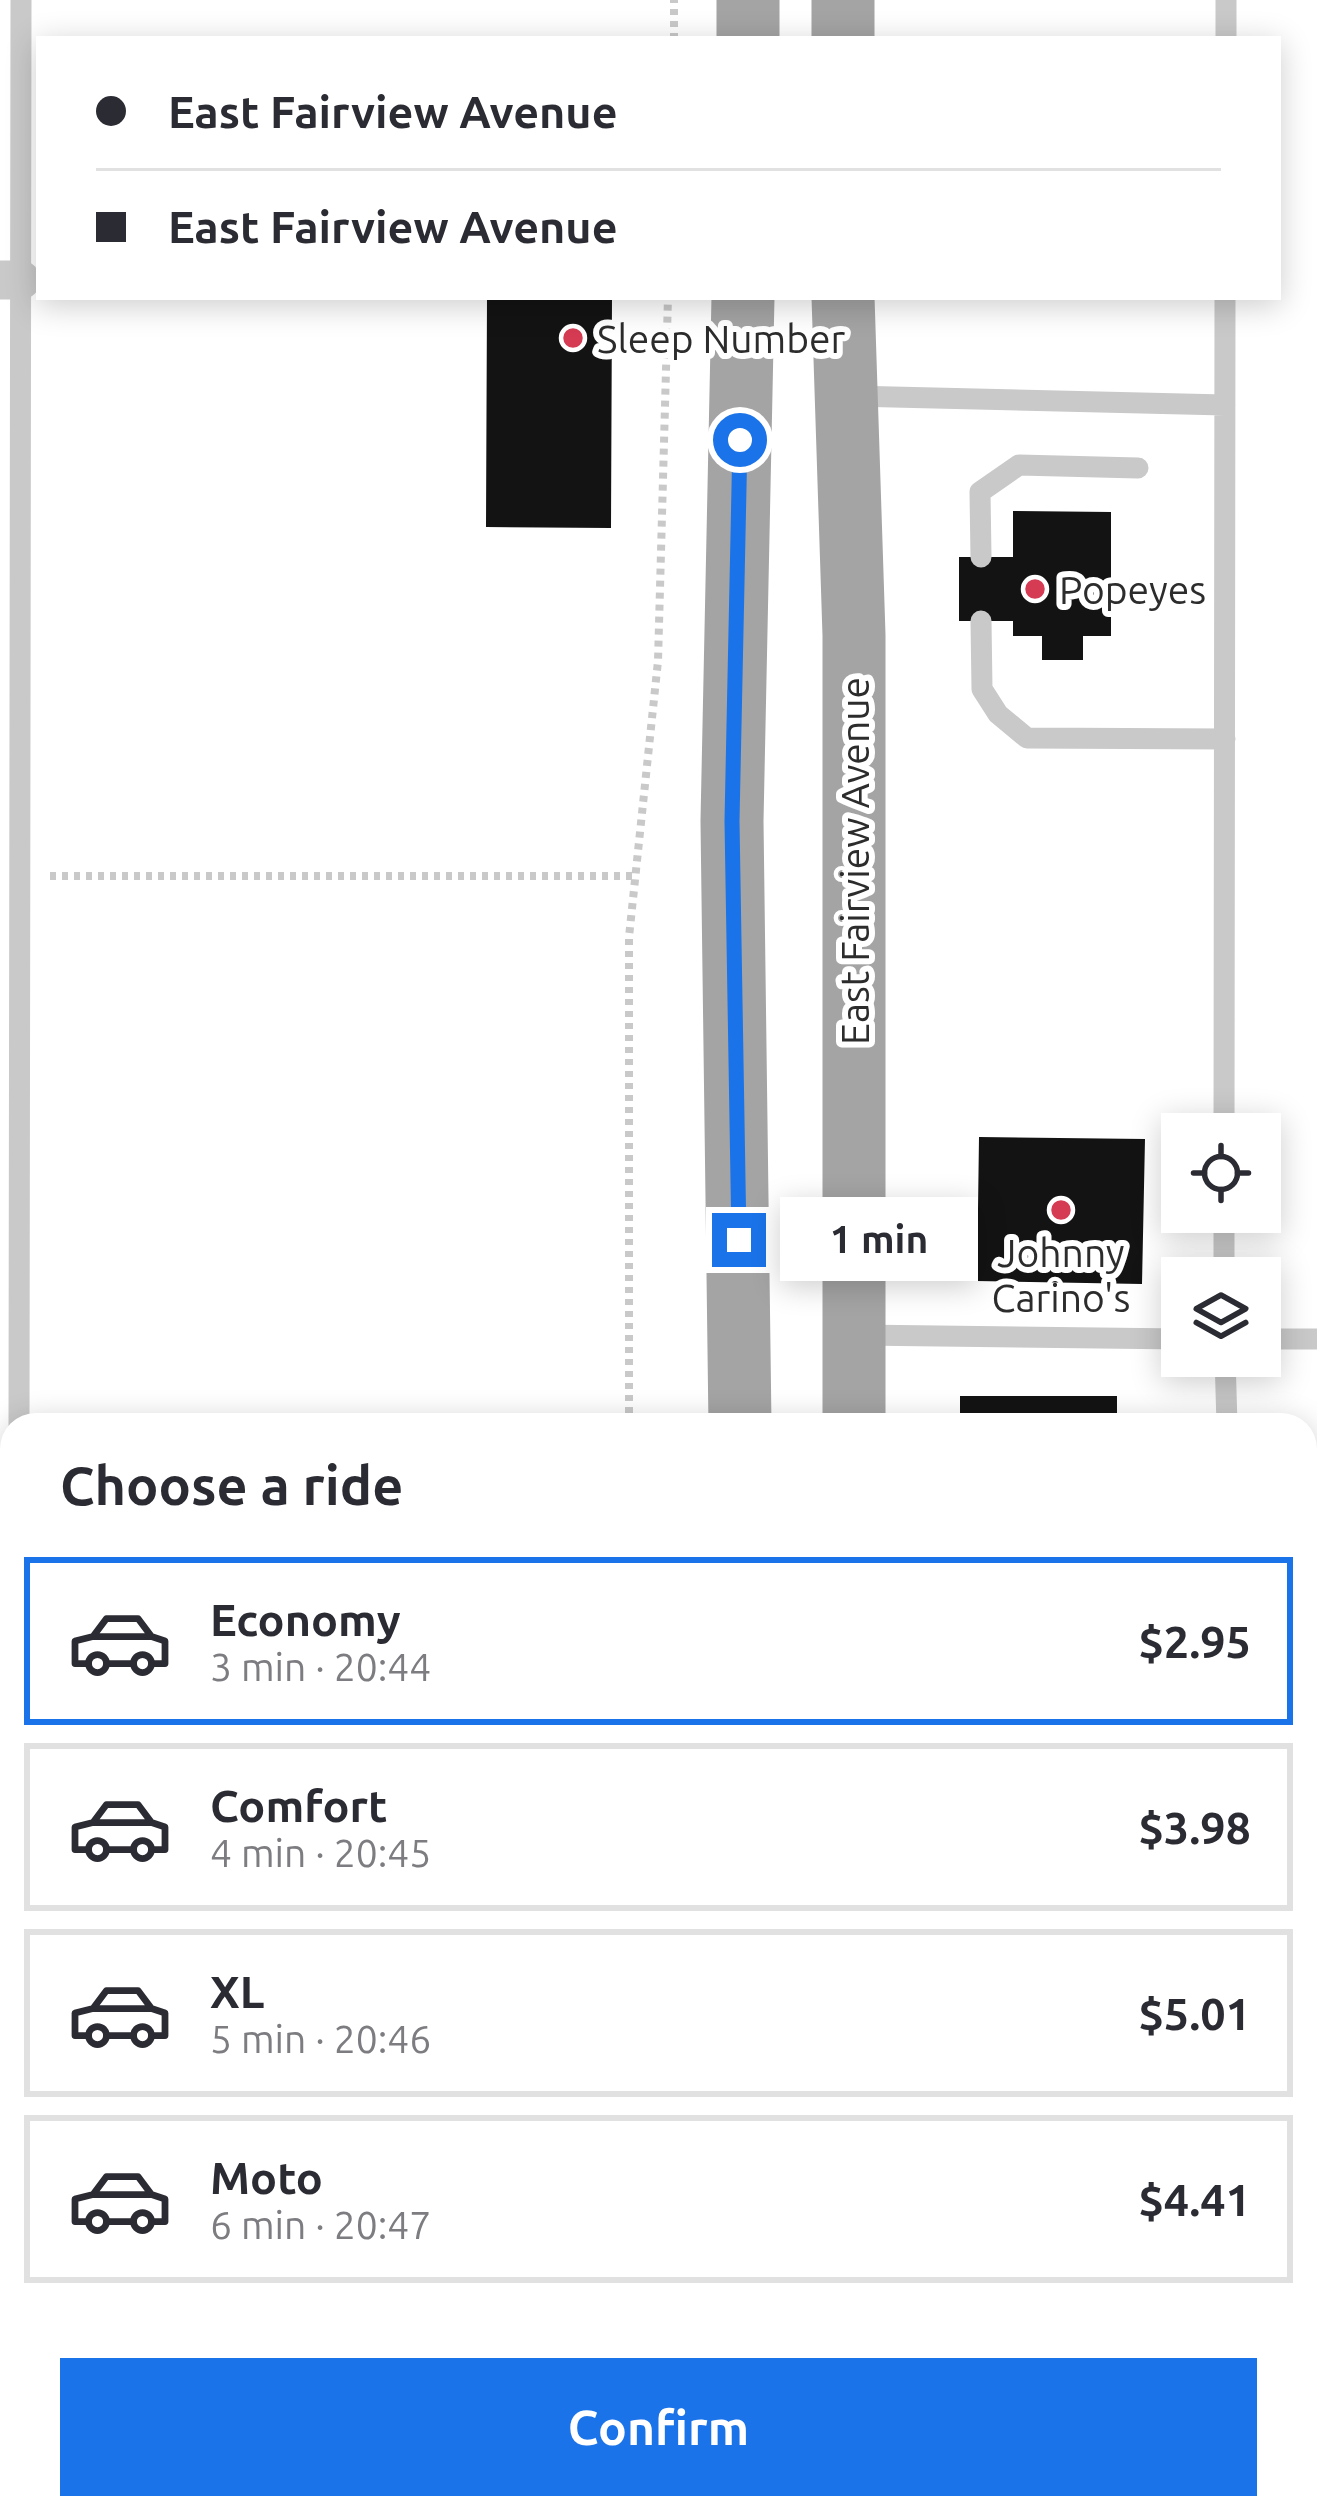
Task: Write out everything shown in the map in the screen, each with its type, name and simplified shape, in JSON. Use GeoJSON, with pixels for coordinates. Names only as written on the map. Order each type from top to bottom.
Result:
{"type":"FeatureCollection","features":[{"type":"Feature","properties":{"kind":"main road"},"geometry":{"type":"LineString","coordinates":[[748,0],[748,36]]}},
{"type":"Feature","properties":{"kind":"main road"},"geometry":{"type":"LineString","coordinates":[[843,0],[843,36]]}},
{"type":"Feature","properties":{"kind":"main road"},"geometry":{"type":"LineString","coordinates":[[740,1413],[732,821],[743,300]]}},
{"type":"Feature","properties":{"kind":"main road","name":"East Fairview Avenue"},"geometry":{"type":"LineString","coordinates":[[843,300],[854,635],[854,1413]]}},
{"type":"Feature","properties":{"kind":"lane"},"geometry":{"type":"LineString","coordinates":[[19,1413],[10,946],[20,876],[11,280],[21,0]]}},
{"type":"Feature","properties":{"kind":"lane"},"geometry":{"type":"LineString","coordinates":[[1226,0],[1226,36]]}},
{"type":"Feature","properties":{"kind":"lane"},"geometry":{"type":"LineString","coordinates":[[1224,1113],[1225,300]]}},
{"type":"Feature","properties":{"kind":"lane"},"geometry":{"type":"LineString","coordinates":[[845,395],[1225,405]]}},
{"type":"Feature","properties":{"kind":"lane"},"geometry":{"type":"LineString","coordinates":[[981,557],[980,492],[1019,465],[1138,468]]}},
{"type":"Feature","properties":{"kind":"lane"},"geometry":{"type":"LineString","coordinates":[[981,621],[982,689],[998,713],[1027,738],[1225,739]]}},
{"type":"Feature","properties":{"kind":"lane"},"geometry":{"type":"LineString","coordinates":[[854,1335],[1161,1339]]}},
{"type":"Feature","properties":{"kind":"lane"},"geometry":{"type":"LineString","coordinates":[[1281,1340],[1317,1339]]}},
{"type":"Feature","properties":{"kind":"lane"},"geometry":{"type":"LineString","coordinates":[[1226,1377],[1227,1413]]}},
{"type":"Feature","properties":{"kind":"path"},"geometry":{"type":"LineString","coordinates":[[674,0],[674,36]]}},
{"type":"Feature","properties":{"kind":"path"},"geometry":{"type":"LineString","coordinates":[[629,1413],[629,937],[658,661],[668,300]]}},
{"type":"Feature","properties":{"kind":"path"},"geometry":{"type":"LineString","coordinates":[[20,876],[636,876]]}},
{"type":"Feature","properties":{"kind":"building"},"geometry":{"type":"Polygon","coordinates":[[[487,300],[612,300],[611,528],[486,527],[487,300]]]}},
{"type":"Feature","properties":{"kind":"building","name":"Popeyes"},"geometry":{"type":"Polygon","coordinates":[[[1013,511],[1111,512],[1111,636],[1083,636],[1083,660],[1042,660],[1042,636],[1013,636],[1013,621],[959,621],[959,557],[1013,557],[1013,511]]]}},
{"type":"Feature","properties":{"kind":"building","name":"Johnny Carino's"},"geometry":{"type":"Polygon","coordinates":[[[979,1137],[1145,1139],[1142,1284],[977,1281],[979,1137]]]}},
{"type":"Feature","properties":{"kind":"building"},"geometry":{"type":"Polygon","coordinates":[[[960,1396],[1117,1396],[1117,1413],[960,1413],[960,1396]]]}},
{"type":"Feature","properties":{"kind":"place","name":"Sleep Number"},"geometry":{"type":"Point","coordinates":[573,338]}},
{"type":"Feature","properties":{"kind":"place","name":"Popeyes"},"geometry":{"type":"Point","coordinates":[1035,589]}},
{"type":"Feature","properties":{"kind":"place","name":"Johnny Carino's"},"geometry":{"type":"Point","coordinates":[1061,1210]}},
{"type":"Feature","properties":{"kind":"route"},"geometry":{"type":"LineString","coordinates":[[739,1240],[732,821],[740,440]]}}]}
